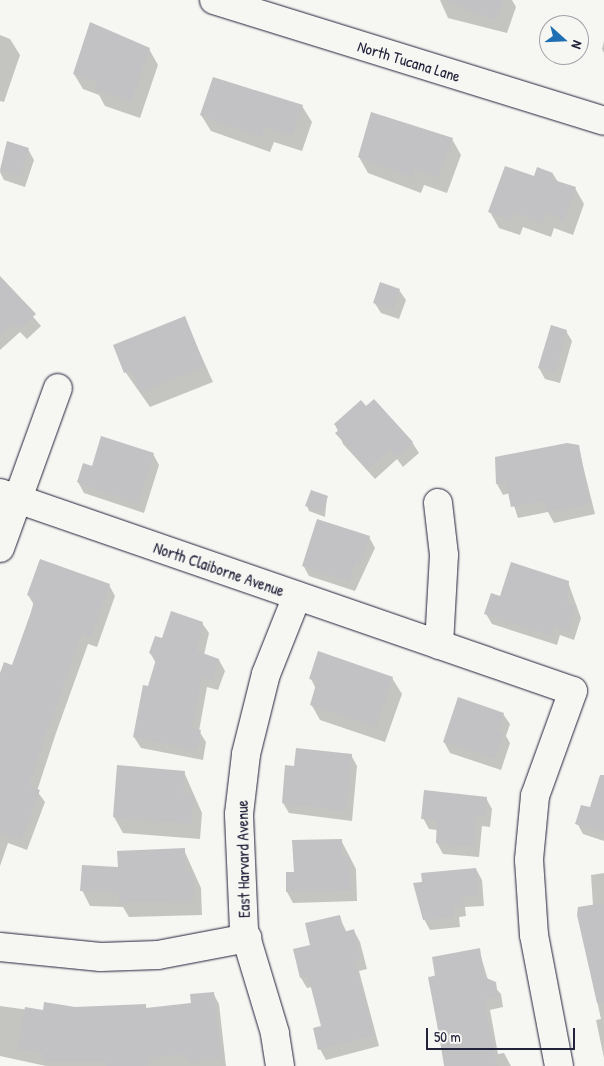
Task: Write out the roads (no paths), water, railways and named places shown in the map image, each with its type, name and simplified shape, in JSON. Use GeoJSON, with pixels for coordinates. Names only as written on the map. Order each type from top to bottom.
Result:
{"type":"FeatureCollection","features":[{"type":"Feature","properties":{"kind":"street","name":"North Tucana Lane"},"geometry":{"type":"LineString","coordinates":[[214,0],[604,121]]}},
{"type":"Feature","properties":{"kind":"street"},"geometry":{"type":"LineString","coordinates":[[0,548],[9,496],[58,388]]}},
{"type":"Feature","properties":{"kind":"street","name":"North Claiborne Avenue"},"geometry":{"type":"LineString","coordinates":[[9,496],[573,691],[535,796],[529,860],[534,935],[559,1066]]}},
{"type":"Feature","properties":{"kind":"street"},"geometry":{"type":"LineString","coordinates":[[438,503],[444,555],[439,645]]}},
{"type":"Feature","properties":{"kind":"street","name":"East Harvard Avenue"},"geometry":{"type":"LineString","coordinates":[[280,1066],[275,1032],[247,938],[239,814],[246,754],[266,674],[297,596]]}},
{"type":"Feature","properties":{"kind":"street"},"geometry":{"type":"LineString","coordinates":[[0,947],[101,957],[158,955],[247,938]]}}]}
